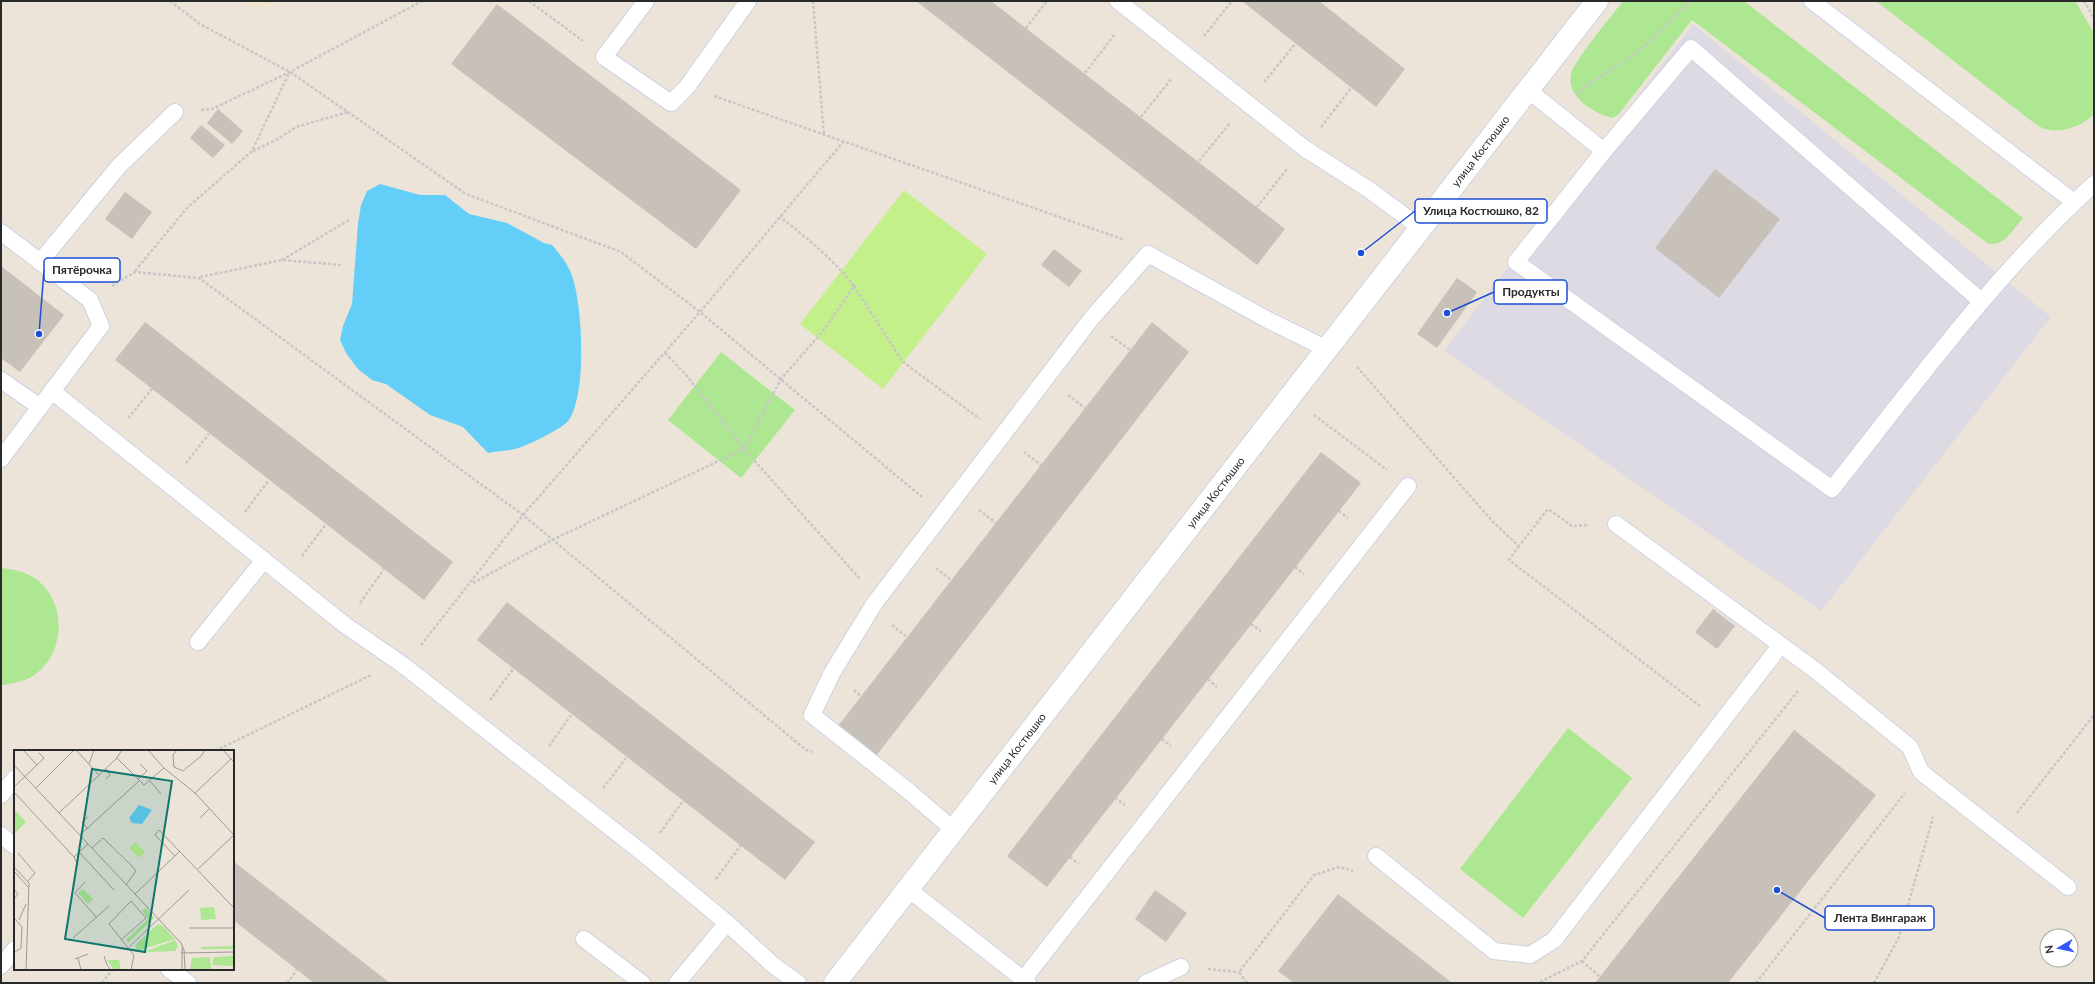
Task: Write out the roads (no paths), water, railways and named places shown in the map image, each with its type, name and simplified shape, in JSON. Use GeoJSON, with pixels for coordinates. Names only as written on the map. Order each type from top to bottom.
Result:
{"type":"FeatureCollection","features":[{"type":"Feature","properties":{"kind":"street","name":"улица Костюшко"},"geometry":{"type":"LineString","coordinates":[[835,983],[1597,1]]}},
{"type":"Feature","properties":{"kind":"lane"},"geometry":{"type":"LineString","coordinates":[[646,1],[604,57],[671,103],[687,87],[748,1]]}},
{"type":"Feature","properties":{"kind":"lane"},"geometry":{"type":"LineString","coordinates":[[1118,1],[1304,148],[1368,189],[1421,228]]}},
{"type":"Feature","properties":{"kind":"lane"},"geometry":{"type":"LineString","coordinates":[[1812,1],[2074,202]]}},
{"type":"Feature","properties":{"kind":"lane"},"geometry":{"type":"LineString","coordinates":[[1981,300],[1691,48],[1604,151],[1516,262],[1832,489],[1981,300],[2074,202],[2094,184]]}},
{"type":"Feature","properties":{"kind":"lane"},"geometry":{"type":"LineString","coordinates":[[1528,90],[1604,151]]}},
{"type":"Feature","properties":{"kind":"lane"},"geometry":{"type":"LineString","coordinates":[[40,262],[119,166],[175,112]]}},
{"type":"Feature","properties":{"kind":"lane"},"geometry":{"type":"LineString","coordinates":[[1,232],[90,300],[101,326],[1,458]]}},
{"type":"Feature","properties":{"kind":"lane"},"geometry":{"type":"LineString","coordinates":[[954,830],[906,789],[812,715],[832,673],[874,604],[1091,319],[1148,254],[1268,320],[1327,349]]}},
{"type":"Feature","properties":{"kind":"lane"},"geometry":{"type":"LineString","coordinates":[[1,380],[40,407]]}},
{"type":"Feature","properties":{"kind":"lane"},"geometry":{"type":"LineString","coordinates":[[52,391],[345,625],[403,665],[474,720],[532,768],[644,854],[727,923],[773,965],[798,983]]}},
{"type":"Feature","properties":{"kind":"lane"},"geometry":{"type":"LineString","coordinates":[[908,888],[1025,981],[1408,486]]}},
{"type":"Feature","properties":{"kind":"lane"},"geometry":{"type":"LineString","coordinates":[[1616,524],[1780,646],[1815,670],[1910,748],[1921,772],[2068,887]]}},
{"type":"Feature","properties":{"kind":"lane"},"geometry":{"type":"LineString","coordinates":[[198,642],[264,560]]}},
{"type":"Feature","properties":{"kind":"lane"},"geometry":{"type":"LineString","coordinates":[[1376,856],[1494,951],[1530,956],[1554,940],[1780,646]]}},
{"type":"Feature","properties":{"kind":"lane"},"geometry":{"type":"LineString","coordinates":[[1,796],[14,779]]}},
{"type":"Feature","properties":{"kind":"lane"},"geometry":{"type":"LineString","coordinates":[[1,835],[14,845]]}},
{"type":"Feature","properties":{"kind":"lane"},"geometry":{"type":"LineString","coordinates":[[676,983],[727,923]]}},
{"type":"Feature","properties":{"kind":"lane"},"geometry":{"type":"LineString","coordinates":[[584,939],[642,983]]}},
{"type":"Feature","properties":{"kind":"lane"},"geometry":{"type":"LineString","coordinates":[[1,966],[14,950]]}},
{"type":"Feature","properties":{"kind":"lane"},"geometry":{"type":"LineString","coordinates":[[1146,983],[1181,967]]}},
{"type":"Feature","properties":{"kind":"lane"},"geometry":{"type":"LineString","coordinates":[[170,970],[188,983]]}},
{"type":"Feature","properties":{"kind":"water"},"geometry":{"type":"Polygon","coordinates":[[[380,184],[420,195],[445,195],[469,214],[507,223],[544,243],[552,245],[560,255],[571,273],[575,287],[578,305],[581,348],[579,390],[575,407],[569,420],[565,424],[536,441],[512,450],[488,453],[463,427],[430,415],[386,384],[372,380],[358,369],[346,353],[340,340],[343,326],[352,304],[358,224],[361,205],[367,191],[380,184]]]}},
{"type":"Feature","properties":{"kind":"place","name":"Улица Костюшко, 82"},"geometry":{"type":"Point","coordinates":[1361,253]}},
{"type":"Feature","properties":{"kind":"place","name":"Продукты"},"geometry":{"type":"Point","coordinates":[1447,313]}},
{"type":"Feature","properties":{"kind":"place","name":"Пятёрочка"},"geometry":{"type":"Point","coordinates":[39,334]}},
{"type":"Feature","properties":{"kind":"place","name":"Лента Вингараж"},"geometry":{"type":"Point","coordinates":[1777,890]}}]}
